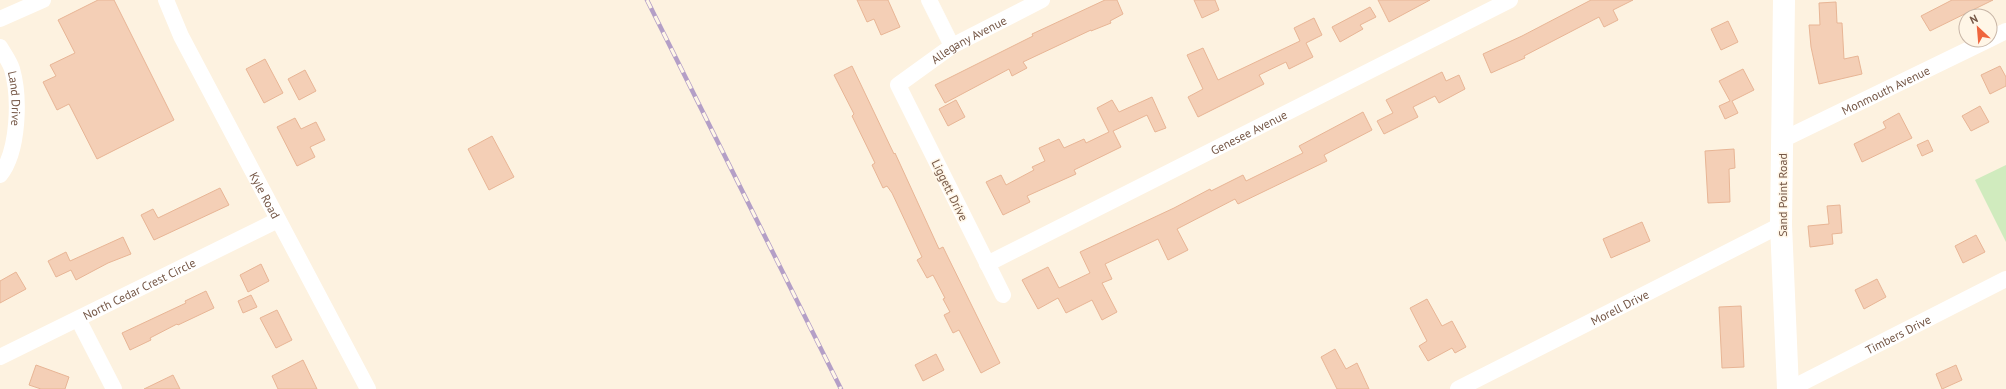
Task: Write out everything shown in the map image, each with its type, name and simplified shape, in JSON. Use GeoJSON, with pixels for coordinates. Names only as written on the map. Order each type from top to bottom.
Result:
{"type":"FeatureCollection","features":[{"type":"Feature","properties":{"kind":"street"},"geometry":{"type":"LineString","coordinates":[[0,19],[43,0]]}},
{"type":"Feature","properties":{"kind":"street","name":"Kyle Road"},"geometry":{"type":"LineString","coordinates":[[166,0],[181,36],[368,389]]}},
{"type":"Feature","properties":{"kind":"street"},"geometry":{"type":"LineString","coordinates":[[929,0],[952,46]]}},
{"type":"Feature","properties":{"kind":"street","name":"Allegany Avenue"},"geometry":{"type":"LineString","coordinates":[[898,85],[952,46],[1042,0]]}},
{"type":"Feature","properties":{"kind":"street","name":"Genesee Avenue"},"geometry":{"type":"LineString","coordinates":[[987,264],[1510,0]]}},
{"type":"Feature","properties":{"kind":"street","name":"Sand Point Road"},"geometry":{"type":"LineString","coordinates":[[1784,0],[1781,225],[1789,389]]}},
{"type":"Feature","properties":{"kind":"street","name":"Land Drive"},"geometry":{"type":"LineString","coordinates":[[0,47],[12,68],[18,103],[14,141],[0,175]]}},
{"type":"Feature","properties":{"kind":"street","name":"Monmouth Avenue"},"geometry":{"type":"LineString","coordinates":[[1782,140],[1972,48]]}},
{"type":"Feature","properties":{"kind":"street","name":"Liggett Drive"},"geometry":{"type":"LineString","coordinates":[[898,85],[1003,295]]}},
{"type":"Feature","properties":{"kind":"street","name":"North Cedar Crest Circle"},"geometry":{"type":"LineString","coordinates":[[0,358],[278,220]]}},
{"type":"Feature","properties":{"kind":"street","name":"Morell Drive"},"geometry":{"type":"LineString","coordinates":[[1458,389],[1781,225]]}},
{"type":"Feature","properties":{"kind":"street","name":"Timbers Drive"},"geometry":{"type":"LineString","coordinates":[[1789,389],[2006,279]]}},
{"type":"Feature","properties":{"kind":"street"},"geometry":{"type":"LineString","coordinates":[[78,319],[114,389]]}},
{"type":"Feature","properties":{"kind":"green space"},"geometry":{"type":"Polygon","coordinates":[[[2006,165],[2006,242],[1975,180],[2006,165]]]}},
{"type":"Feature","properties":{"kind":"building"},"geometry":{"type":"Polygon","coordinates":[[[98,0],[114,0],[174,120],[97,159],[69,104],[57,110],[43,82],[56,76],[50,65],[75,53],[58,20],[98,0]]]}},
{"type":"Feature","properties":{"kind":"building"},"geometry":{"type":"Polygon","coordinates":[[[857,0],[888,0],[900,27],[881,35],[874,19],[867,22],[857,0]]]}},
{"type":"Feature","properties":{"kind":"building"},"geometry":{"type":"Polygon","coordinates":[[[1105,0],[1117,0],[1123,14],[1110,21],[1111,23],[1091,30],[1023,62],[1027,68],[1012,76],[1009,69],[945,103],[935,85],[1033,36],[1032,34],[1105,0]]]}},
{"type":"Feature","properties":{"kind":"building"},"geometry":{"type":"Polygon","coordinates":[[[1194,0],[1215,0],[1219,10],[1202,18],[1194,0]]]}},
{"type":"Feature","properties":{"kind":"building"},"geometry":{"type":"Polygon","coordinates":[[[1378,0],[1430,0],[1389,22],[1378,0]]]}},
{"type":"Feature","properties":{"kind":"building"},"geometry":{"type":"Polygon","coordinates":[[[1591,0],[1633,0],[1613,10],[1618,20],[1604,27],[1599,17],[1524,56],[1525,58],[1491,73],[1483,54],[1522,36],[1591,0]]]}},
{"type":"Feature","properties":{"kind":"building"},"geometry":{"type":"Polygon","coordinates":[[[1952,0],[1993,0],[1977,8],[1958,8],[1958,17],[1930,31],[1921,16],[1952,0]]]}},
{"type":"Feature","properties":{"kind":"building"},"geometry":{"type":"Polygon","coordinates":[[[1836,2],[1837,23],[1842,23],[1844,59],[1858,56],[1862,74],[1819,84],[1811,47],[1809,25],[1820,25],[1819,3],[1836,2]]]}},
{"type":"Feature","properties":{"kind":"building"},"geometry":{"type":"Polygon","coordinates":[[[1370,7],[1376,17],[1360,25],[1363,29],[1340,42],[1332,27],[1370,7]]]}},
{"type":"Feature","properties":{"kind":"building"},"geometry":{"type":"Polygon","coordinates":[[[1314,18],[1322,35],[1306,43],[1313,57],[1289,69],[1286,62],[1259,75],[1264,84],[1198,117],[1188,97],[1203,89],[1187,55],[1203,48],[1218,80],[1300,41],[1294,28],[1314,18]]]}},
{"type":"Feature","properties":{"kind":"building"},"geometry":{"type":"Polygon","coordinates":[[[1728,21],[1738,42],[1721,50],[1711,29],[1728,21]]]}},
{"type":"Feature","properties":{"kind":"building"},"geometry":{"type":"Polygon","coordinates":[[[265,59],[283,93],[264,103],[246,69],[265,59]]]}},
{"type":"Feature","properties":{"kind":"building"},"geometry":{"type":"Polygon","coordinates":[[[852,66],[894,154],[895,153],[939,249],[943,247],[1000,363],[981,373],[959,330],[953,333],[944,315],[950,312],[943,299],[945,298],[933,275],[927,278],[917,260],[922,257],[892,193],[887,186],[883,188],[872,165],[875,163],[852,116],[854,114],[834,75],[852,66]]]}},
{"type":"Feature","properties":{"kind":"building"},"geometry":{"type":"Polygon","coordinates":[[[2000,66],[2006,77],[2006,86],[1990,94],[1981,75],[2000,66]]]}},
{"type":"Feature","properties":{"kind":"building"},"geometry":{"type":"Polygon","coordinates":[[[1743,69],[1754,90],[1732,101],[1738,113],[1725,119],[1719,106],[1730,101],[1719,81],[1743,69]]]}},
{"type":"Feature","properties":{"kind":"building"},"geometry":{"type":"Polygon","coordinates":[[[305,70],[316,91],[299,100],[288,79],[305,70]]]}},
{"type":"Feature","properties":{"kind":"building"},"geometry":{"type":"Polygon","coordinates":[[[1442,72],[1446,81],[1459,75],[1465,89],[1439,103],[1435,96],[1413,107],[1418,117],[1384,134],[1377,121],[1393,113],[1386,100],[1442,72]]]}},
{"type":"Feature","properties":{"kind":"building"},"geometry":{"type":"Polygon","coordinates":[[[1152,97],[1166,128],[1155,132],[1147,115],[1113,131],[1121,147],[1074,170],[1076,174],[1027,196],[1030,202],[1003,215],[986,182],[1001,175],[1006,185],[1034,170],[1032,167],[1045,161],[1039,148],[1059,139],[1064,148],[1084,139],[1086,143],[1109,132],[1097,108],[1112,100],[1119,112],[1152,97]]]}},
{"type":"Feature","properties":{"kind":"building"},"geometry":{"type":"Polygon","coordinates":[[[956,100],[965,117],[948,126],[939,109],[956,100]]]}},
{"type":"Feature","properties":{"kind":"building"},"geometry":{"type":"Polygon","coordinates":[[[1980,106],[1989,122],[1971,131],[1962,116],[1980,106]]]}},
{"type":"Feature","properties":{"kind":"building"},"geometry":{"type":"Polygon","coordinates":[[[1363,112],[1372,130],[1324,155],[1327,161],[1238,204],[1235,199],[1177,229],[1188,250],[1168,260],[1158,239],[1105,264],[1112,279],[1102,283],[1117,312],[1102,320],[1092,300],[1066,313],[1058,298],[1038,309],[1022,280],[1048,267],[1059,288],[1090,273],[1080,252],[1174,208],[1210,189],[1211,191],[1243,175],[1246,181],[1303,153],[1299,146],[1363,112]]]}},
{"type":"Feature","properties":{"kind":"building"},"geometry":{"type":"Polygon","coordinates":[[[1899,113],[1912,138],[1862,162],[1854,144],[1886,128],[1883,122],[1899,113]]]}},
{"type":"Feature","properties":{"kind":"building"},"geometry":{"type":"Polygon","coordinates":[[[295,118],[301,129],[316,122],[325,140],[310,147],[315,157],[297,166],[277,127],[295,118]]]}},
{"type":"Feature","properties":{"kind":"building"},"geometry":{"type":"Polygon","coordinates":[[[492,136],[514,177],[489,190],[468,149],[492,136]]]}},
{"type":"Feature","properties":{"kind":"building"},"geometry":{"type":"Polygon","coordinates":[[[1928,140],[1933,151],[1922,156],[1917,145],[1928,140]]]}},
{"type":"Feature","properties":{"kind":"building"},"geometry":{"type":"Polygon","coordinates":[[[1734,149],[1735,168],[1729,169],[1730,202],[1708,203],[1705,151],[1734,149]]]}},
{"type":"Feature","properties":{"kind":"building"},"geometry":{"type":"Polygon","coordinates":[[[220,188],[229,205],[154,240],[141,215],[153,209],[158,218],[220,188]]]}},
{"type":"Feature","properties":{"kind":"building"},"geometry":{"type":"Polygon","coordinates":[[[1840,205],[1842,233],[1832,234],[1833,244],[1810,247],[1808,226],[1829,224],[1827,206],[1840,205]]]}},
{"type":"Feature","properties":{"kind":"building"},"geometry":{"type":"Polygon","coordinates":[[[1642,222],[1650,241],[1611,258],[1603,239],[1642,222]]]}},
{"type":"Feature","properties":{"kind":"building"},"geometry":{"type":"Polygon","coordinates":[[[1976,235],[1985,252],[1963,263],[1955,246],[1976,235]]]}},
{"type":"Feature","properties":{"kind":"building"},"geometry":{"type":"Polygon","coordinates":[[[123,237],[131,254],[108,263],[76,280],[71,270],[56,277],[48,261],[66,252],[70,261],[123,237]]]}},
{"type":"Feature","properties":{"kind":"building"},"geometry":{"type":"Polygon","coordinates":[[[261,264],[269,281],[248,292],[240,275],[261,264]]]}},
{"type":"Feature","properties":{"kind":"building"},"geometry":{"type":"Polygon","coordinates":[[[16,272],[26,289],[0,303],[0,281],[16,272]]]}},
{"type":"Feature","properties":{"kind":"building"},"geometry":{"type":"Polygon","coordinates":[[[1877,279],[1886,297],[1864,309],[1855,290],[1877,279]]]}},
{"type":"Feature","properties":{"kind":"building"},"geometry":{"type":"Polygon","coordinates":[[[206,291],[214,308],[178,325],[177,324],[150,338],[151,340],[130,350],[122,333],[186,303],[185,301],[206,291]]]}},
{"type":"Feature","properties":{"kind":"building"},"geometry":{"type":"Polygon","coordinates":[[[251,295],[257,307],[243,313],[238,301],[251,295]]]}},
{"type":"Feature","properties":{"kind":"building"},"geometry":{"type":"Polygon","coordinates":[[[1427,299],[1442,326],[1452,321],[1466,347],[1455,353],[1452,348],[1428,361],[1419,346],[1427,341],[1410,308],[1427,299]]]}},
{"type":"Feature","properties":{"kind":"building"},"geometry":{"type":"Polygon","coordinates":[[[1741,306],[1744,367],[1722,368],[1719,307],[1741,306]]]}},
{"type":"Feature","properties":{"kind":"building"},"geometry":{"type":"Polygon","coordinates":[[[277,310],[292,340],[276,348],[260,318],[277,310]]]}},
{"type":"Feature","properties":{"kind":"building"},"geometry":{"type":"Polygon","coordinates":[[[1335,349],[1346,369],[1357,363],[1369,389],[1337,389],[1321,357],[1335,349]]]}},
{"type":"Feature","properties":{"kind":"building"},"geometry":{"type":"Polygon","coordinates":[[[936,354],[944,370],[923,381],[915,365],[936,354]]]}},
{"type":"Feature","properties":{"kind":"building"},"geometry":{"type":"Polygon","coordinates":[[[303,360],[317,389],[278,389],[272,376],[303,360]]]}},
{"type":"Feature","properties":{"kind":"building"},"geometry":{"type":"Polygon","coordinates":[[[36,365],[69,377],[65,389],[41,389],[29,385],[36,365]]]}},
{"type":"Feature","properties":{"kind":"building"},"geometry":{"type":"Polygon","coordinates":[[[1956,365],[1962,380],[1942,389],[1936,374],[1956,365]]]}},
{"type":"Feature","properties":{"kind":"building"},"geometry":{"type":"Polygon","coordinates":[[[173,375],[180,389],[144,389],[173,375]]]}},
{"type":"Feature","properties":{"kind":"railway"},"geometry":{"type":"LineString","coordinates":[[647,0],[841,389]]}}]}
